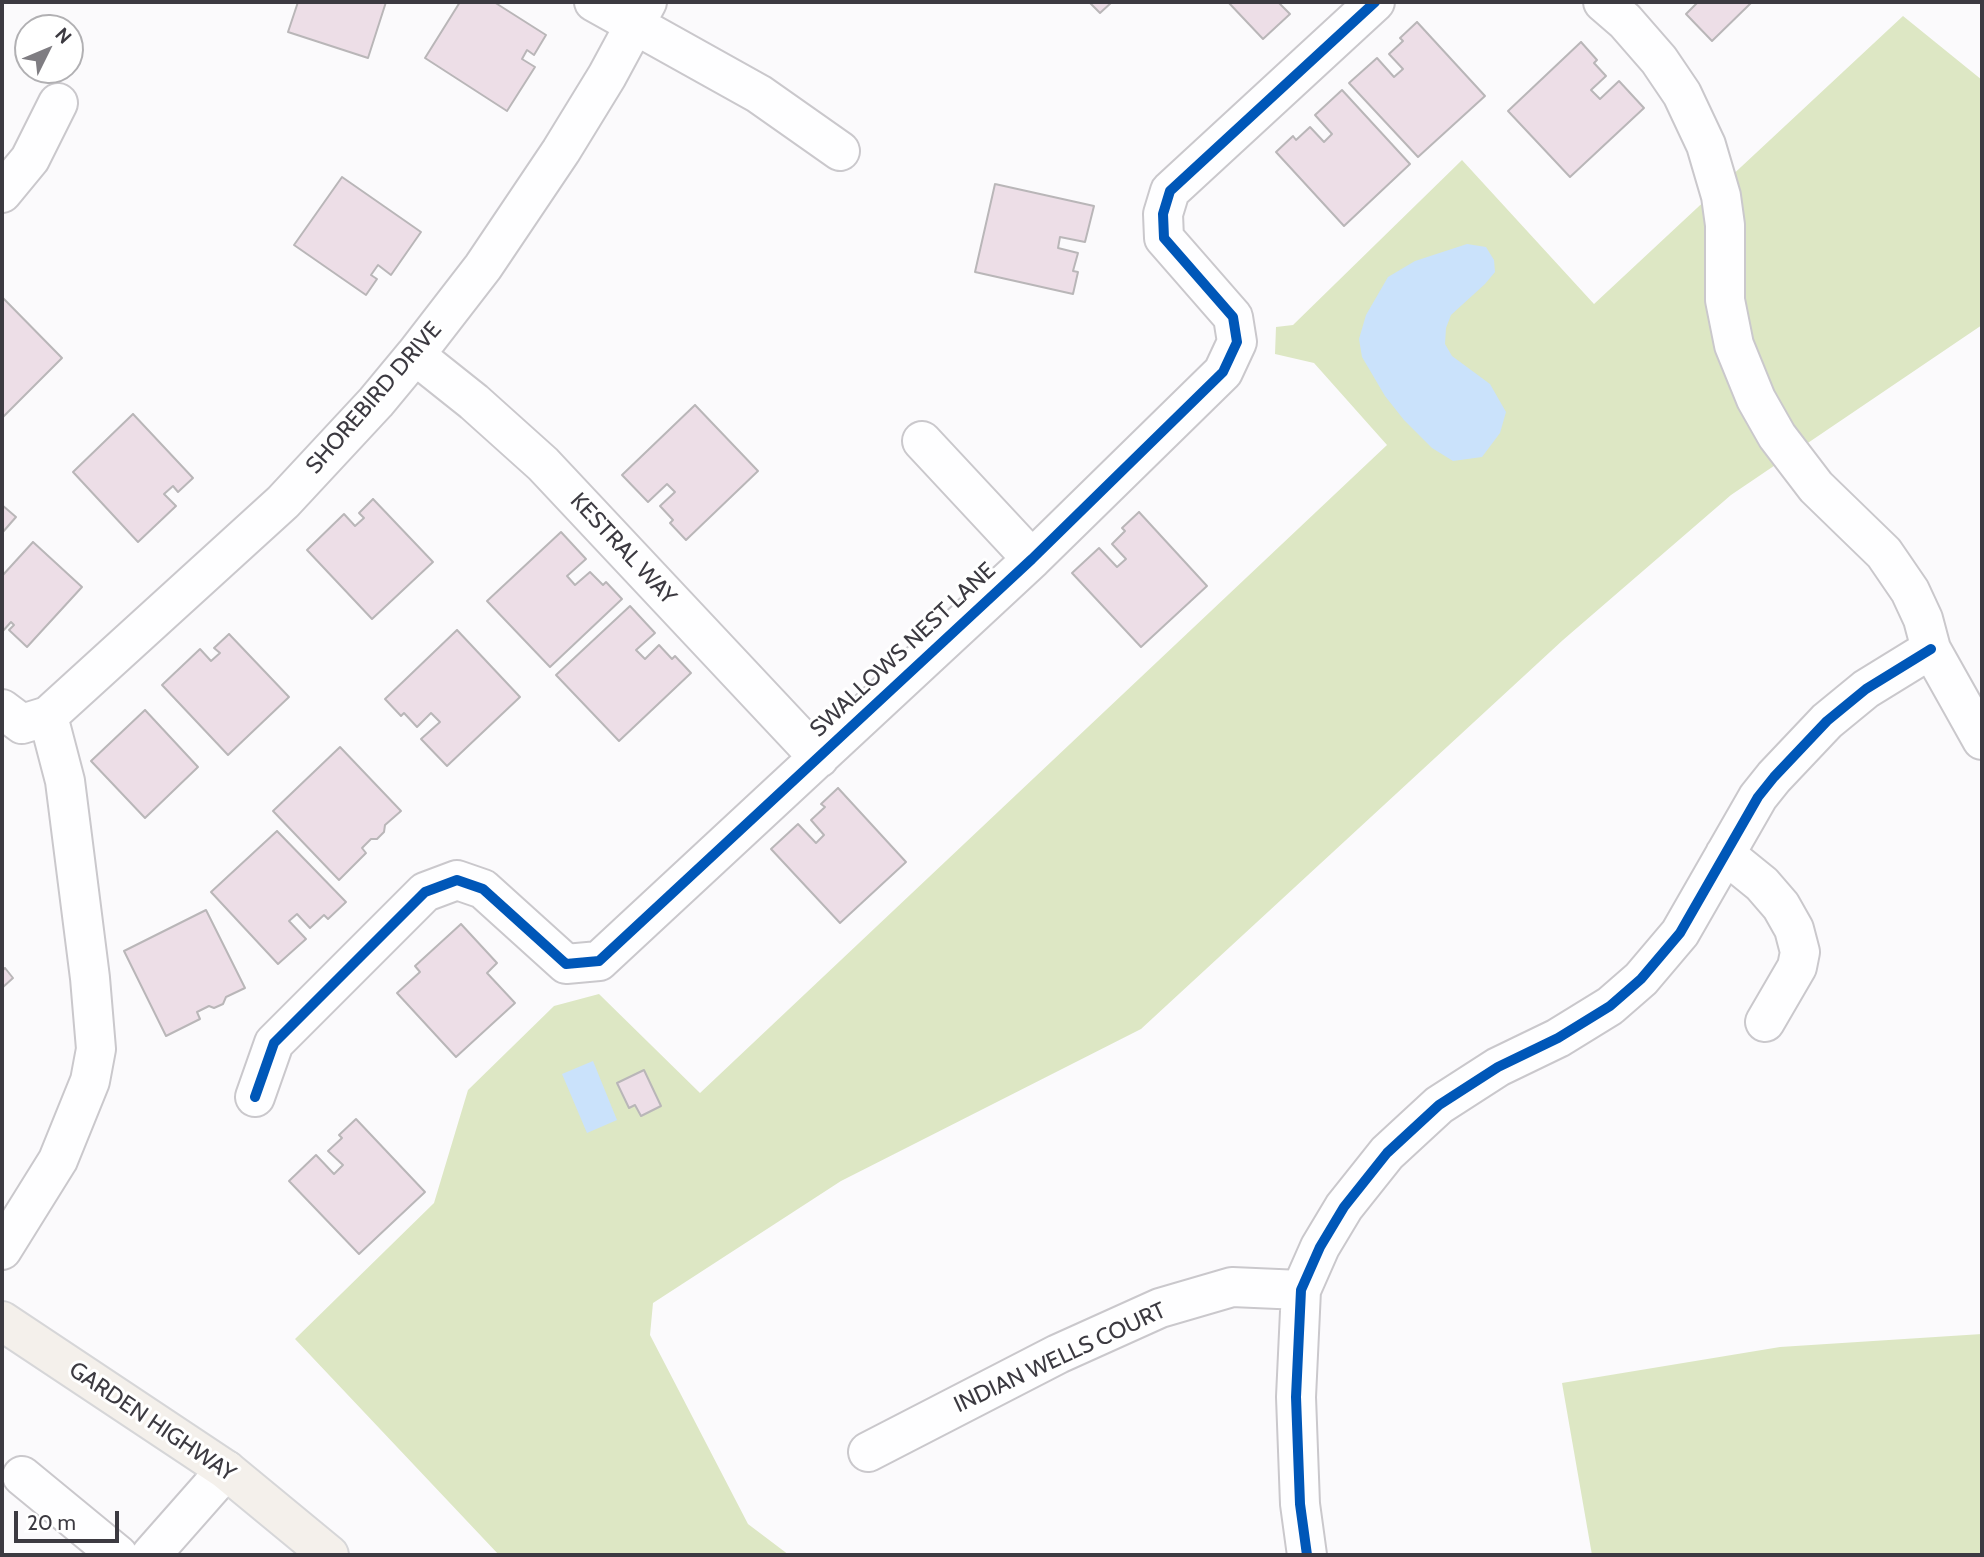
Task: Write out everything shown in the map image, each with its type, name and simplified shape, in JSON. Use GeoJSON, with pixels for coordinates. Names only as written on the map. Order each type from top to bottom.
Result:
{"type":"FeatureCollection","features":[{"type":"Feature","properties":{"kind":"main road","name":"GARDEN HIGHWAY"},"geometry":{"type":"LineString","coordinates":[[2,1321],[226,1470],[329,1555]]}},
{"type":"Feature","properties":{"kind":"street"},"geometry":{"type":"LineString","coordinates":[[594,2],[641,13],[840,151]]}},
{"type":"Feature","properties":{"kind":"street","name":"SWALLOWS NEST LANE"},"geometry":{"type":"LineString","coordinates":[[255,1097],[274,1043],[425,892],[457,880],[483,889],[566,964],[599,961],[1032,559],[1223,372],[1237,342],[1233,317],[1164,238],[1163,214],[1170,191],[1375,2]]}},
{"type":"Feature","properties":{"kind":"street"},"geometry":{"type":"LineString","coordinates":[[1603,2],[1625,21],[1659,60],[1682,93],[1706,145],[1721,196],[1725,225],[1725,300],[1734,345],[1756,399],[1777,436],[1816,487],[1884,553],[1910,591],[1923,619],[1931,649],[1982,740]]}},
{"type":"Feature","properties":{"kind":"street","name":"SHOREBIRD DRIVE"},"geometry":{"type":"LineString","coordinates":[[24,717],[283,502],[376,402],[482,268],[561,151],[607,76],[641,13]]}},
{"type":"Feature","properties":{"kind":"street"},"geometry":{"type":"LineString","coordinates":[[2,192],[30,159],[58,103]]}},
{"type":"Feature","properties":{"kind":"street","name":"KESTRAL WAY"},"geometry":{"type":"LineString","coordinates":[[415,355],[474,402],[543,464],[819,758]]}},
{"type":"Feature","properties":{"kind":"street"},"geometry":{"type":"LineString","coordinates":[[922,441],[1032,559]]}},
{"type":"Feature","properties":{"kind":"street"},"geometry":{"type":"LineString","coordinates":[[1307,1555],[1300,1504],[1296,1397],[1301,1290],[1320,1248],[1344,1207],[1387,1153],[1439,1105],[1497,1066],[1558,1038],[1610,1006],[1641,979],[1680,933],[1758,797],[1774,777],[1826,721],[1866,689],[1931,649]]}},
{"type":"Feature","properties":{"kind":"street"},"geometry":{"type":"LineString","coordinates":[[2,1250],[12,1202],[58,1160],[90,1081],[96,1049],[90,978],[65,781],[24,717]]}},
{"type":"Feature","properties":{"kind":"street"},"geometry":{"type":"LineString","coordinates":[[1725,854],[1762,884],[1781,906],[1794,929],[1800,952],[1797,967],[1765,1022]]}},
{"type":"Feature","properties":{"kind":"street","name":"INDIAN WELLS COURT"},"geometry":{"type":"LineString","coordinates":[[868,1452],[1058,1354],[1160,1308],[1232,1287],[1301,1290]]}},
{"type":"Feature","properties":{"kind":"street"},"geometry":{"type":"LineString","coordinates":[[151,1555],[226,1470]]}},
{"type":"Feature","properties":{"kind":"street"},"geometry":{"type":"LineString","coordinates":[[22,1476],[118,1555]]}},
{"type":"Feature","properties":{"kind":"green space"},"geometry":{"type":"Polygon","coordinates":[[[1903,16],[1982,80],[1982,325],[1731,495],[1563,640],[1141,1029],[841,1181],[653,1303],[650,1335],[748,1524],[789,1555],[499,1555],[295,1339],[434,1203],[468,1090],[554,1006],[599,994],[700,1093],[1387,445],[1314,363],[1275,354],[1276,327],[1293,325],[1462,160],[1594,304],[1903,16]]]}},
{"type":"Feature","properties":{"kind":"green space"},"geometry":{"type":"Polygon","coordinates":[[[1982,1334],[1982,1555],[1592,1555],[1562,1383],[1780,1347],[1982,1334]]]}},
{"type":"Feature","properties":{"kind":"water"},"geometry":{"type":"Polygon","coordinates":[[[1467,244],[1486,247],[1494,260],[1495,272],[1451,315],[1446,328],[1445,344],[1452,356],[1490,384],[1506,412],[1500,433],[1482,457],[1453,461],[1432,448],[1385,396],[1362,357],[1359,339],[1366,315],[1388,277],[1415,261],[1467,244]]]}},
{"type":"Feature","properties":{"kind":"water"},"geometry":{"type":"Polygon","coordinates":[[[593,1061],[617,1120],[587,1133],[562,1074],[593,1061]]]}},
{"type":"Feature","properties":{"kind":"building"},"geometry":{"type":"Polygon","coordinates":[[[298,2],[386,2],[368,58],[288,32],[298,2]]]}},
{"type":"Feature","properties":{"kind":"building"},"geometry":{"type":"Polygon","coordinates":[[[460,2],[494,2],[546,35],[534,55],[527,50],[522,59],[535,67],[507,111],[425,58],[460,2]]]}},
{"type":"Feature","properties":{"kind":"building"},"geometry":{"type":"Polygon","coordinates":[[[1089,2],[1112,2],[1100,13],[1089,2]]]}},
{"type":"Feature","properties":{"kind":"building"},"geometry":{"type":"Polygon","coordinates":[[[1228,2],[1278,2],[1290,14],[1263,39],[1228,2]]]}},
{"type":"Feature","properties":{"kind":"building"},"geometry":{"type":"Polygon","coordinates":[[[1698,2],[1752,2],[1712,41],[1686,14],[1698,2]]]}},
{"type":"Feature","properties":{"kind":"building"},"geometry":{"type":"Polygon","coordinates":[[[1417,22],[1485,96],[1418,157],[1349,83],[1377,58],[1394,77],[1403,69],[1389,54],[1403,41],[1400,38],[1417,22]]]}},
{"type":"Feature","properties":{"kind":"building"},"geometry":{"type":"Polygon","coordinates":[[[1581,42],[1597,60],[1594,63],[1606,76],[1591,90],[1600,99],[1619,81],[1644,108],[1570,177],[1508,111],[1581,42]]]}},
{"type":"Feature","properties":{"kind":"building"},"geometry":{"type":"Polygon","coordinates":[[[1342,90],[1410,164],[1344,226],[1276,152],[1293,136],[1296,140],[1310,127],[1324,142],[1332,134],[1315,115],[1342,90]]]}},
{"type":"Feature","properties":{"kind":"building"},"geometry":{"type":"Polygon","coordinates":[[[342,177],[421,232],[391,275],[378,265],[371,275],[377,279],[366,295],[294,245],[342,177]]]}},
{"type":"Feature","properties":{"kind":"building"},"geometry":{"type":"Polygon","coordinates":[[[995,184],[1094,206],[1085,242],[1060,237],[1058,248],[1078,253],[1073,271],[1078,272],[1073,294],[975,272],[995,184]]]}},
{"type":"Feature","properties":{"kind":"building"},"geometry":{"type":"Polygon","coordinates":[[[2,297],[62,358],[3,417],[2,416],[2,297]]]}},
{"type":"Feature","properties":{"kind":"building"},"geometry":{"type":"Polygon","coordinates":[[[695,405],[758,471],[686,540],[670,523],[673,520],[660,506],[675,492],[667,484],[648,502],[622,475],[695,405]]]}},
{"type":"Feature","properties":{"kind":"building"},"geometry":{"type":"Polygon","coordinates":[[[133,414],[193,478],[178,492],[173,486],[164,494],[176,506],[138,542],[73,472],[133,414]]]}},
{"type":"Feature","properties":{"kind":"building"},"geometry":{"type":"Polygon","coordinates":[[[373,499],[433,562],[372,619],[307,550],[344,514],[355,526],[364,518],[359,513],[373,499]]]}},
{"type":"Feature","properties":{"kind":"building"},"geometry":{"type":"Polygon","coordinates":[[[2,505],[16,517],[2,533],[2,505]]]}},
{"type":"Feature","properties":{"kind":"building"},"geometry":{"type":"Polygon","coordinates":[[[1139,512],[1207,586],[1141,647],[1072,573],[1099,548],[1117,567],[1126,559],[1112,544],[1125,531],[1122,528],[1139,512]]]}},
{"type":"Feature","properties":{"kind":"building"},"geometry":{"type":"Polygon","coordinates":[[[561,532],[586,559],[567,576],[575,585],[590,572],[603,585],[606,582],[622,599],[550,667],[487,601],[561,532]]]}},
{"type":"Feature","properties":{"kind":"building"},"geometry":{"type":"Polygon","coordinates":[[[33,542],[82,587],[27,647],[9,630],[14,625],[11,622],[2,632],[2,576],[33,542]]]}},
{"type":"Feature","properties":{"kind":"building"},"geometry":{"type":"Polygon","coordinates":[[[630,606],[655,633],[636,650],[645,659],[659,645],[672,659],[675,656],[691,673],[619,741],[556,675],[630,606]]]}},
{"type":"Feature","properties":{"kind":"building"},"geometry":{"type":"Polygon","coordinates":[[[457,630],[520,697],[447,766],[421,739],[440,722],[431,713],[417,727],[404,713],[401,716],[385,699],[457,630]]]}},
{"type":"Feature","properties":{"kind":"building"},"geometry":{"type":"Polygon","coordinates":[[[229,634],[289,697],[228,755],[162,685],[200,649],[211,661],[220,653],[214,648],[229,634]]]}},
{"type":"Feature","properties":{"kind":"building"},"geometry":{"type":"Polygon","coordinates":[[[145,710],[198,767],[145,818],[91,761],[145,710]]]}},
{"type":"Feature","properties":{"kind":"building"},"geometry":{"type":"Polygon","coordinates":[[[340,747],[401,811],[385,825],[384,832],[377,839],[371,839],[362,848],[366,853],[339,880],[273,811],[340,747]]]}},
{"type":"Feature","properties":{"kind":"building"},"geometry":{"type":"Polygon","coordinates":[[[838,788],[906,862],[840,923],[771,849],[798,824],[816,843],[824,835],[811,820],[825,807],[821,804],[838,788]]]}},
{"type":"Feature","properties":{"kind":"building"},"geometry":{"type":"Polygon","coordinates":[[[277,831],[346,902],[328,919],[324,915],[310,928],[297,914],[289,921],[306,939],[278,964],[211,892],[277,831]]]}},
{"type":"Feature","properties":{"kind":"building"},"geometry":{"type":"Polygon","coordinates":[[[206,910],[245,988],[226,997],[223,1004],[214,1008],[209,1006],[197,1012],[200,1019],[166,1036],[124,951],[206,910]]]}},
{"type":"Feature","properties":{"kind":"building"},"geometry":{"type":"Polygon","coordinates":[[[461,924],[497,963],[487,973],[515,1003],[456,1057],[397,993],[420,972],[415,966],[461,924]]]}},
{"type":"Feature","properties":{"kind":"building"},"geometry":{"type":"Polygon","coordinates":[[[5,968],[13,978],[2,988],[2,971],[5,968]]]}},
{"type":"Feature","properties":{"kind":"building"},"geometry":{"type":"Polygon","coordinates":[[[644,1070],[661,1106],[641,1116],[635,1105],[629,1108],[617,1083],[644,1070]]]}},
{"type":"Feature","properties":{"kind":"building"},"geometry":{"type":"Polygon","coordinates":[[[356,1119],[425,1192],[359,1254],[289,1181],[316,1155],[334,1174],[343,1165],[328,1151],[342,1138],[339,1135],[356,1119]]]}},
{"type":"Feature","properties":{"kind":"cycle path"},"geometry":{"type":"LineString","coordinates":[[255,1097],[274,1043],[425,892],[457,880],[483,889],[566,964],[599,961],[1032,559],[1223,372],[1237,342],[1233,317],[1164,238],[1163,214],[1170,191],[1375,2]]}},
{"type":"Feature","properties":{"kind":"cycle path"},"geometry":{"type":"LineString","coordinates":[[1307,1555],[1300,1504],[1296,1397],[1301,1290],[1320,1247],[1344,1207],[1387,1153],[1439,1105],[1498,1067],[1558,1038],[1610,1006],[1641,979],[1680,933],[1758,797],[1774,777],[1827,721],[1866,689],[1931,649]]}}]}
